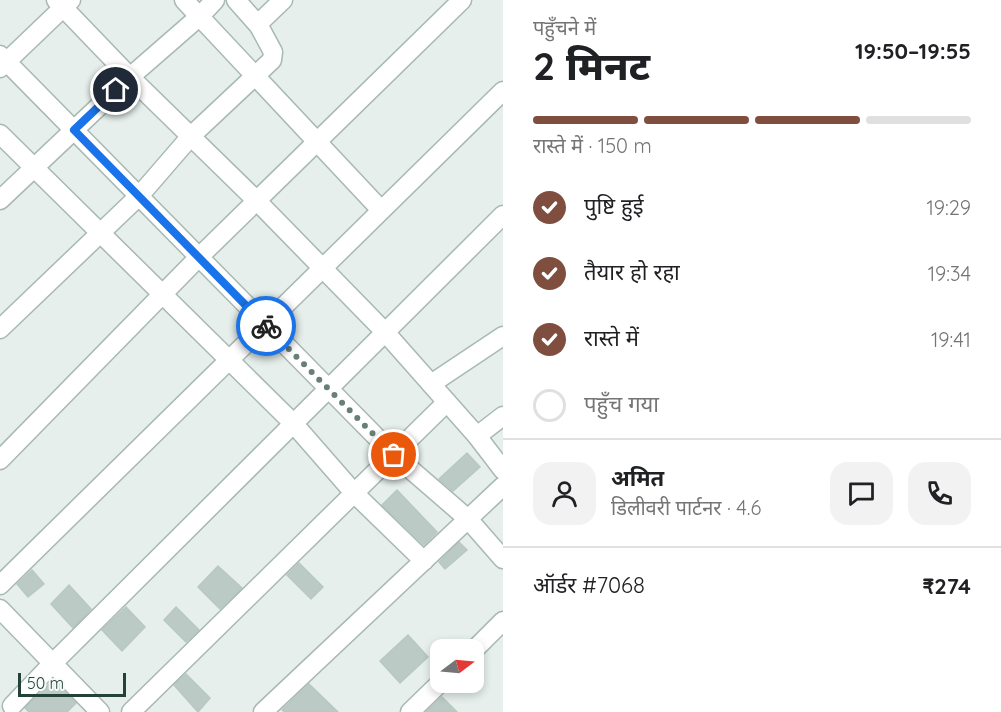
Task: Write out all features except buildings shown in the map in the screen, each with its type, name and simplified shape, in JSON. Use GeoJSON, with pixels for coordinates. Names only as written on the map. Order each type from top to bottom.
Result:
{"type":"FeatureCollection","features":[{"type":"Feature","properties":{"kind":"street"},"geometry":{"type":"LineString","coordinates":[[184,0],[381,210]]}},
{"type":"Feature","properties":{"kind":"street"},"geometry":{"type":"LineString","coordinates":[[0,200],[215,0]]}},
{"type":"Feature","properties":{"kind":"street"},"geometry":{"type":"LineString","coordinates":[[0,329],[140,195],[191,136],[272,60],[271,46],[259,26],[236,0]]}},
{"type":"Feature","properties":{"kind":"street"},"geometry":{"type":"LineString","coordinates":[[259,26],[260,22],[282,0]]}},
{"type":"Feature","properties":{"kind":"street"},"geometry":{"type":"LineString","coordinates":[[0,460],[199,257],[458,2]]}},
{"type":"Feature","properties":{"kind":"street"},"geometry":{"type":"LineString","coordinates":[[503,470],[477,436],[385,332],[130,77],[63,3],[3,62],[140,195],[394,455],[468,519],[503,558]]}},
{"type":"Feature","properties":{"kind":"street"},"geometry":{"type":"LineString","coordinates":[[0,585],[503,91]]}},
{"type":"Feature","properties":{"kind":"street"},"geometry":{"type":"LineString","coordinates":[[0,134],[293,423],[355,494],[423,561]]}},
{"type":"Feature","properties":{"kind":"street"},"geometry":{"type":"LineString","coordinates":[[10,704],[503,215]]}},
{"type":"Feature","properties":{"kind":"street"},"geometry":{"type":"LineString","coordinates":[[431,384],[503,336]]}},
{"type":"Feature","properties":{"kind":"street"},"geometry":{"type":"LineString","coordinates":[[131,712],[447,402]]}},
{"type":"Feature","properties":{"kind":"street"},"geometry":{"type":"LineString","coordinates":[[477,436],[503,416]]}},
{"type":"Feature","properties":{"kind":"street"},"geometry":{"type":"LineString","coordinates":[[263,712],[503,486]]}},
{"type":"Feature","properties":{"kind":"street"},"geometry":{"type":"LineString","coordinates":[[0,609],[100,712]]}},
{"type":"Feature","properties":{"kind":"street"},"geometry":{"type":"LineString","coordinates":[[484,640],[503,621]]}},
{"type":"Feature","properties":{"kind":"street"},"geometry":{"type":"LineString","coordinates":[[410,712],[430,693]]}},
{"type":"Feature","properties":{"kind":"way so far"},"geometry":{"type":"LineString","coordinates":[[266,326],[394,455]]}},
{"type":"Feature","properties":{"kind":"route"},"geometry":{"type":"LineString","coordinates":[[116,90],[74,130],[266,326]]}}]}
